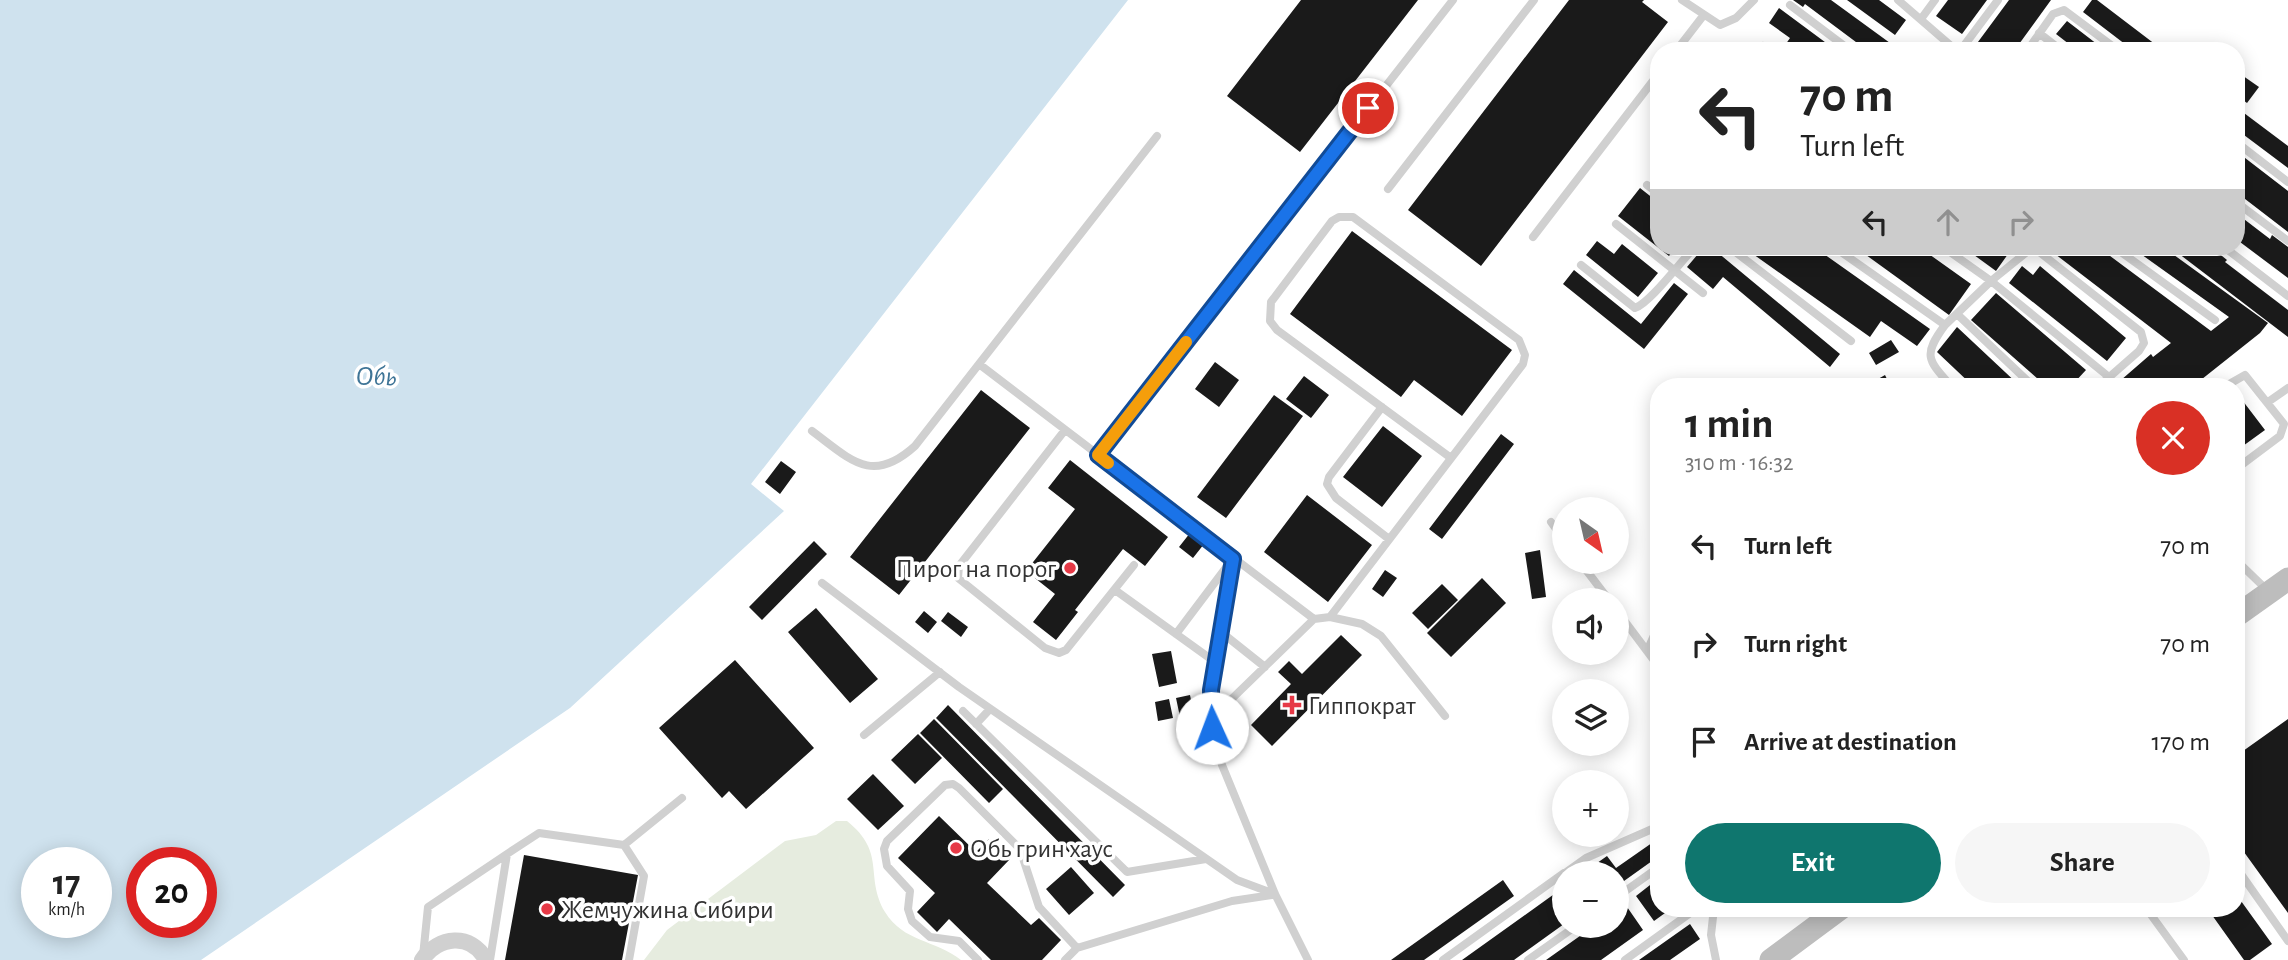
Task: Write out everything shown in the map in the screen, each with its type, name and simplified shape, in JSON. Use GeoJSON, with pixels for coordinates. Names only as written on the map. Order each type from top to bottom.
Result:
{"type":"FeatureCollection","features":[{"type":"Feature","properties":{"kind":"main road"},"geometry":{"type":"LineString","coordinates":[[2245,610],[2279,585]]}},
{"type":"Feature","properties":{"kind":"main road"},"geometry":{"type":"LineString","coordinates":[[1771,960],[1829,917]]}},
{"type":"Feature","properties":{"kind":"street"},"geometry":{"type":"LineString","coordinates":[[422,960],[436,944],[458,940],[478,948],[488,960]]}},
{"type":"Feature","properties":{"kind":"lane"},"geometry":{"type":"LineString","coordinates":[[1098,455],[1453,0]]}},
{"type":"Feature","properties":{"kind":"lane"},"geometry":{"type":"LineString","coordinates":[[1388,189],[1534,0]]}},
{"type":"Feature","properties":{"kind":"lane"},"geometry":{"type":"LineString","coordinates":[[1682,0],[1720,25],[1736,18],[1755,0]]}},
{"type":"Feature","properties":{"kind":"lane"},"geometry":{"type":"LineString","coordinates":[[1898,0],[1948,42]]}},
{"type":"Feature","properties":{"kind":"lane"},"geometry":{"type":"LineString","coordinates":[[1921,19],[1935,0]]}},
{"type":"Feature","properties":{"kind":"lane"},"geometry":{"type":"LineString","coordinates":[[1965,42],[1998,0]]}},
{"type":"Feature","properties":{"kind":"lane"},"geometry":{"type":"LineString","coordinates":[[1790,5],[1839,42]]}},
{"type":"Feature","properties":{"kind":"lane"},"geometry":{"type":"LineString","coordinates":[[2033,42],[2053,14],[2064,10],[2107,42]]}},
{"type":"Feature","properties":{"kind":"lane"},"geometry":{"type":"LineString","coordinates":[[1683,42],[1703,16]]}},
{"type":"Feature","properties":{"kind":"lane"},"geometry":{"type":"LineString","coordinates":[[2039,33],[2050,42]]}},
{"type":"Feature","properties":{"kind":"lane"},"geometry":{"type":"LineString","coordinates":[[1533,237],[1650,85]]}},
{"type":"Feature","properties":{"kind":"lane"},"geometry":{"type":"LineString","coordinates":[[812,431],[855,463],[864,466],[890,464],[915,446],[1157,136]]}},
{"type":"Feature","properties":{"kind":"lane"},"geometry":{"type":"LineString","coordinates":[[2245,149],[2288,182]]}},
{"type":"Feature","properties":{"kind":"lane"},"geometry":{"type":"LineString","coordinates":[[2245,209],[2288,241]]}},
{"type":"Feature","properties":{"kind":"lane"},"geometry":{"type":"LineString","coordinates":[[1330,617],[1523,364],[1523,346],[1519,340],[1353,217],[1339,216],[1332,221],[1271,302],[1270,321],[1277,330],[1451,458]]}},
{"type":"Feature","properties":{"kind":"lane"},"geometry":{"type":"LineString","coordinates":[[1616,224],[1650,251]]}},
{"type":"Feature","properties":{"kind":"lane"},"geometry":{"type":"LineString","coordinates":[[1656,256],[1703,293]]}},
{"type":"Feature","properties":{"kind":"lane"},"geometry":{"type":"LineString","coordinates":[[1581,265],[1635,308],[1643,305],[1686,256]]}},
{"type":"Feature","properties":{"kind":"lane"},"geometry":{"type":"LineString","coordinates":[[1741,256],[1851,341]]}},
{"type":"Feature","properties":{"kind":"lane"},"geometry":{"type":"LineString","coordinates":[[1847,256],[1945,325]]}},
{"type":"Feature","properties":{"kind":"lane"},"geometry":{"type":"LineString","coordinates":[[1956,256],[1991,281],[2109,377],[2139,351],[2144,342],[2141,332],[2044,256]]}},
{"type":"Feature","properties":{"kind":"lane"},"geometry":{"type":"LineString","coordinates":[[1944,378],[1932,364],[1929,356],[1930,345],[1956,314],[2022,256]]}},
{"type":"Feature","properties":{"kind":"lane"},"geometry":{"type":"LineString","coordinates":[[2126,256],[2214,320]]}},
{"type":"Feature","properties":{"kind":"lane"},"geometry":{"type":"LineString","coordinates":[[2236,256],[2288,296]]}},
{"type":"Feature","properties":{"kind":"lane"},"geometry":{"type":"LineString","coordinates":[[1956,314],[2024,378]]}},
{"type":"Feature","properties":{"kind":"lane"},"geometry":{"type":"LineString","coordinates":[[979,364],[1314,620]]}},
{"type":"Feature","properties":{"kind":"lane"},"geometry":{"type":"LineString","coordinates":[[2240,378],[2245,375],[2284,424],[2284,430],[2245,462]]}},
{"type":"Feature","properties":{"kind":"lane"},"geometry":{"type":"LineString","coordinates":[[2268,402],[2288,388]]}},
{"type":"Feature","properties":{"kind":"lane"},"geometry":{"type":"LineString","coordinates":[[1382,407],[1329,477],[1327,484],[1336,498],[1389,539]]}},
{"type":"Feature","properties":{"kind":"lane"},"geometry":{"type":"LineString","coordinates":[[1066,430],[959,566],[958,578],[1045,648],[1059,653],[1066,650],[1134,565]]}},
{"type":"Feature","properties":{"kind":"lane"},"geometry":{"type":"LineString","coordinates":[[1233,559],[1215,662],[1212,719],[1222,765],[1275,894],[1308,960]]}},
{"type":"Feature","properties":{"kind":"lane"},"geometry":{"type":"LineString","coordinates":[[1176,634],[1233,559]]}},
{"type":"Feature","properties":{"kind":"lane"},"geometry":{"type":"LineString","coordinates":[[2245,565],[2279,585]]}},
{"type":"Feature","properties":{"kind":"lane"},"geometry":{"type":"LineString","coordinates":[[1589,574],[1600,588]]}},
{"type":"Feature","properties":{"kind":"lane"},"geometry":{"type":"LineString","coordinates":[[822,583],[990,709],[1206,859],[1243,884],[1275,894]]}},
{"type":"Feature","properties":{"kind":"lane"},"geometry":{"type":"LineString","coordinates":[[1115,590],[1215,662]]}},
{"type":"Feature","properties":{"kind":"lane"},"geometry":{"type":"LineString","coordinates":[[1212,719],[1314,620],[1330,617],[1362,624],[1381,636],[1445,716]]}},
{"type":"Feature","properties":{"kind":"lane"},"geometry":{"type":"LineString","coordinates":[[1629,627],[1650,655]]}},
{"type":"Feature","properties":{"kind":"lane"},"geometry":{"type":"LineString","coordinates":[[1221,632],[1265,667]]}},
{"type":"Feature","properties":{"kind":"lane"},"geometry":{"type":"LineString","coordinates":[[1647,651],[1650,644]]}},
{"type":"Feature","properties":{"kind":"lane"},"geometry":{"type":"LineString","coordinates":[[864,735],[940,673]]}},
{"type":"Feature","properties":{"kind":"lane"},"geometry":{"type":"LineString","coordinates":[[976,724],[990,709]]}},
{"type":"Feature","properties":{"kind":"lane"},"geometry":{"type":"LineString","coordinates":[[963,711],[1127,872],[1206,859]]}},
{"type":"Feature","properties":{"kind":"lane"},"geometry":{"type":"LineString","coordinates":[[978,960],[959,941],[934,939],[912,921],[908,909],[910,891],[887,866],[885,857],[887,841],[945,785],[953,784],[959,788],[1020,849],[1039,907],[1077,948]]}},
{"type":"Feature","properties":{"kind":"lane"},"geometry":{"type":"LineString","coordinates":[[422,960],[428,907],[539,833],[624,845],[682,798]]}},
{"type":"Feature","properties":{"kind":"lane"},"geometry":{"type":"LineString","coordinates":[[1582,861],[1650,830]]}},
{"type":"Feature","properties":{"kind":"lane"},"geometry":{"type":"LineString","coordinates":[[624,845],[644,876],[628,960]]}},
{"type":"Feature","properties":{"kind":"lane"},"geometry":{"type":"LineString","coordinates":[[488,960],[507,854]]}},
{"type":"Feature","properties":{"kind":"lane"},"geometry":{"type":"LineString","coordinates":[[1629,888],[1650,873]]}},
{"type":"Feature","properties":{"kind":"lane"},"geometry":{"type":"LineString","coordinates":[[2245,880],[2288,941]]}},
{"type":"Feature","properties":{"kind":"lane"},"geometry":{"type":"LineString","coordinates":[[1443,960],[1552,882]]}},
{"type":"Feature","properties":{"kind":"lane"},"geometry":{"type":"LineString","coordinates":[[1065,960],[1077,948],[1232,901],[1275,894]]}},
{"type":"Feature","properties":{"kind":"lane"},"geometry":{"type":"LineString","coordinates":[[1625,960],[1685,917]]}},
{"type":"Feature","properties":{"kind":"lane"},"geometry":{"type":"LineString","coordinates":[[1713,917],[1711,935],[1716,960]]}},
{"type":"Feature","properties":{"kind":"lane"},"geometry":{"type":"LineString","coordinates":[[2153,917],[2184,960]]}},
{"type":"Feature","properties":{"kind":"lane"},"geometry":{"type":"LineString","coordinates":[[1528,960],[1559,938]]}},
{"type":"Feature","properties":{"kind":"shaded area"},"geometry":{"type":"Polygon","coordinates":[[[836,821],[847,821],[867,844],[879,899],[892,922],[910,935],[961,960],[644,960],[667,930],[785,841],[816,835],[836,821]]]}},
{"type":"Feature","properties":{"kind":"water","name":"Обь"},"geometry":{"type":"Polygon","coordinates":[[[0,0],[1128,0],[751,484],[784,511],[570,708],[201,960],[0,960],[0,0]]]}},
{"type":"Feature","properties":{"kind":"building"},"geometry":{"type":"Polygon","coordinates":[[[1301,0],[1418,0],[1300,152],[1227,96],[1301,0]]]}},
{"type":"Feature","properties":{"kind":"building"},"geometry":{"type":"Polygon","coordinates":[[[1569,0],[1644,0],[1642,2],[1668,22],[1650,42],[1481,266],[1408,210],[1569,0]]]}},
{"type":"Feature","properties":{"kind":"building"},"geometry":{"type":"Polygon","coordinates":[[[1793,0],[1831,0],[1889,42],[1856,42],[1805,4],[1803,7],[1793,0]]]}},
{"type":"Feature","properties":{"kind":"building"},"geometry":{"type":"Polygon","coordinates":[[[1847,0],[1879,0],[1906,20],[1895,35],[1847,0]]]}},
{"type":"Feature","properties":{"kind":"building"},"geometry":{"type":"Polygon","coordinates":[[[1948,0],[1987,0],[1962,34],[1936,16],[1948,0]]]}},
{"type":"Feature","properties":{"kind":"building"},"geometry":{"type":"Polygon","coordinates":[[[2009,0],[2051,0],[2021,42],[1978,42],[2009,0]]]}},
{"type":"Feature","properties":{"kind":"building"},"geometry":{"type":"Polygon","coordinates":[[[2092,0],[2097,0],[2152,42],[2122,42],[2083,12],[2092,0]]]}},
{"type":"Feature","properties":{"kind":"building"},"geometry":{"type":"Polygon","coordinates":[[[1779,8],[1825,42],[1787,42],[1790,38],[1769,23],[1779,8]]]}},
{"type":"Feature","properties":{"kind":"building"},"geometry":{"type":"Polygon","coordinates":[[[2067,21],[2094,42],[2066,42],[2056,34],[2067,21]]]}},
{"type":"Feature","properties":{"kind":"building"},"geometry":{"type":"Polygon","coordinates":[[[2245,77],[2259,87],[2247,103],[2245,102],[2245,77]]]}},
{"type":"Feature","properties":{"kind":"building"},"geometry":{"type":"Polygon","coordinates":[[[2245,114],[2288,146],[2288,168],[2245,136],[2245,114]]]}},
{"type":"Feature","properties":{"kind":"building"},"geometry":{"type":"Polygon","coordinates":[[[2245,158],[2288,191],[2288,232],[2245,199],[2245,158]]]}},
{"type":"Feature","properties":{"kind":"building"},"geometry":{"type":"Polygon","coordinates":[[[1640,188],[1650,196],[1650,241],[1618,216],[1640,188]]]}},
{"type":"Feature","properties":{"kind":"building"},"geometry":{"type":"Polygon","coordinates":[[[2245,220],[2270,239],[2272,235],[2288,247],[2288,278],[2245,246],[2245,220]]]}},
{"type":"Feature","properties":{"kind":"building"},"geometry":{"type":"Polygon","coordinates":[[[1352,231],[1512,350],[1462,416],[1414,380],[1401,397],[1290,314],[1352,231]]]}},
{"type":"Feature","properties":{"kind":"building"},"geometry":{"type":"Polygon","coordinates":[[[1597,241],[1614,254],[1622,244],[1658,273],[1638,297],[1586,255],[1597,241]]]}},
{"type":"Feature","properties":{"kind":"building"},"geometry":{"type":"Polygon","coordinates":[[[1696,256],[1722,256],[1840,354],[1830,367],[1723,277],[1713,289],[1687,267],[1696,256]]]}},
{"type":"Feature","properties":{"kind":"building"},"geometry":{"type":"Polygon","coordinates":[[[1756,256],[1827,256],[1930,329],[1917,346],[1881,321],[1870,337],[1756,256]]]}},
{"type":"Feature","properties":{"kind":"building"},"geometry":{"type":"Polygon","coordinates":[[[1867,256],[1932,256],[1971,284],[1949,315],[1867,256]]]}},
{"type":"Feature","properties":{"kind":"building"},"geometry":{"type":"Polygon","coordinates":[[[1975,256],[2007,256],[1996,271],[1975,256]]]}},
{"type":"Feature","properties":{"kind":"building"},"geometry":{"type":"Polygon","coordinates":[[[2058,256],[2110,256],[2211,331],[2229,317],[2144,256],[2175,256],[2268,323],[2260,333],[2203,378],[2123,378],[2151,354],[2153,357],[2171,343],[2058,256]]]}},
{"type":"Feature","properties":{"kind":"building"},"geometry":{"type":"Polygon","coordinates":[[[2182,256],[2222,256],[2227,260],[2225,262],[2288,310],[2288,337],[2182,256]]]}},
{"type":"Feature","properties":{"kind":"building"},"geometry":{"type":"Polygon","coordinates":[[[2022,266],[2033,275],[2040,266],[2126,338],[2107,361],[2009,283],[2022,266]]]}},
{"type":"Feature","properties":{"kind":"building"},"geometry":{"type":"Polygon","coordinates":[[[1574,270],[1641,324],[1674,283],[1688,294],[1644,349],[1563,284],[1574,270]]]}},
{"type":"Feature","properties":{"kind":"building"},"geometry":{"type":"Polygon","coordinates":[[[1996,293],[2086,370],[2079,378],[2037,378],[1971,320],[1996,293]]]}},
{"type":"Feature","properties":{"kind":"building"},"geometry":{"type":"Polygon","coordinates":[[[1957,327],[2011,378],[1964,378],[1937,352],[1957,327]]]}},
{"type":"Feature","properties":{"kind":"building"},"geometry":{"type":"Polygon","coordinates":[[[1891,340],[1899,352],[1876,365],[1869,353],[1891,340]]]}},
{"type":"Feature","properties":{"kind":"building"},"geometry":{"type":"Polygon","coordinates":[[[1215,362],[1239,380],[1219,407],[1195,389],[1215,362]]]}},
{"type":"Feature","properties":{"kind":"building"},"geometry":{"type":"Polygon","coordinates":[[[1304,376],[1329,395],[1311,418],[1286,399],[1304,376]]]}},
{"type":"Feature","properties":{"kind":"building"},"geometry":{"type":"Polygon","coordinates":[[[981,390],[1030,428],[899,595],[850,557],[981,390]]]}},
{"type":"Feature","properties":{"kind":"building"},"geometry":{"type":"Polygon","coordinates":[[[1274,395],[1303,416],[1226,518],[1197,497],[1274,395]]]}},
{"type":"Feature","properties":{"kind":"building"},"geometry":{"type":"Polygon","coordinates":[[[2245,404],[2265,430],[2245,444],[2245,404]]]}},
{"type":"Feature","properties":{"kind":"building"},"geometry":{"type":"Polygon","coordinates":[[[1383,426],[1422,456],[1382,507],[1343,477],[1383,426]]]}},
{"type":"Feature","properties":{"kind":"building"},"geometry":{"type":"Polygon","coordinates":[[[1501,434],[1514,444],[1442,539],[1429,529],[1501,434]]]}},
{"type":"Feature","properties":{"kind":"building"},"geometry":{"type":"Polygon","coordinates":[[[1070,460],[1168,537],[1145,566],[1123,549],[1075,610],[1078,612],[1056,640],[1033,622],[1055,594],[1026,571],[1075,509],[1048,488],[1070,460]]]}},
{"type":"Feature","properties":{"kind":"building"},"geometry":{"type":"Polygon","coordinates":[[[781,461],[796,472],[780,494],[765,482],[781,461]]]}},
{"type":"Feature","properties":{"kind":"building"},"geometry":{"type":"Polygon","coordinates":[[[1307,495],[1372,545],[1328,602],[1264,552],[1307,495]]]}},
{"type":"Feature","properties":{"kind":"building"},"geometry":{"type":"Polygon","coordinates":[[[1190,533],[1204,544],[1193,558],[1179,547],[1190,533]]]}},
{"type":"Feature","properties":{"kind":"building"},"geometry":{"type":"Polygon","coordinates":[[[814,541],[827,554],[762,620],[749,607],[814,541]]]}},
{"type":"Feature","properties":{"kind":"building"},"geometry":{"type":"Polygon","coordinates":[[[1540,550],[1546,597],[1532,599],[1525,553],[1540,550]]]}},
{"type":"Feature","properties":{"kind":"building"},"geometry":{"type":"Polygon","coordinates":[[[1385,570],[1397,578],[1383,597],[1372,589],[1385,570]]]}},
{"type":"Feature","properties":{"kind":"building"},"geometry":{"type":"Polygon","coordinates":[[[1482,578],[1506,603],[1451,657],[1427,633],[1482,578]]]}},
{"type":"Feature","properties":{"kind":"building"},"geometry":{"type":"Polygon","coordinates":[[[1442,584],[1458,600],[1428,629],[1412,613],[1442,584]]]}},
{"type":"Feature","properties":{"kind":"building"},"geometry":{"type":"Polygon","coordinates":[[[816,608],[878,679],[850,703],[788,632],[816,608]]]}},
{"type":"Feature","properties":{"kind":"building"},"geometry":{"type":"Polygon","coordinates":[[[924,611],[937,622],[928,633],[915,622],[924,611]]]}},
{"type":"Feature","properties":{"kind":"building"},"geometry":{"type":"Polygon","coordinates":[[[948,612],[968,627],[961,637],[941,621],[948,612]]]}},
{"type":"Feature","properties":{"kind":"building","name":"Гиппократ"},"geometry":{"type":"Polygon","coordinates":[[[1341,635],[1362,655],[1272,746],[1251,725],[1291,684],[1278,672],[1289,661],[1302,674],[1341,635]]]}},
{"type":"Feature","properties":{"kind":"building"},"geometry":{"type":"Polygon","coordinates":[[[1171,651],[1177,683],[1159,687],[1152,654],[1171,651]]]}},
{"type":"Feature","properties":{"kind":"building"},"geometry":{"type":"Polygon","coordinates":[[[735,660],[814,748],[746,809],[729,791],[722,798],[659,728],[735,660]]]}},
{"type":"Feature","properties":{"kind":"building"},"geometry":{"type":"Polygon","coordinates":[[[1190,695],[1194,714],[1180,717],[1176,698],[1190,695]]]}},
{"type":"Feature","properties":{"kind":"building"},"geometry":{"type":"Polygon","coordinates":[[[1169,699],[1173,718],[1158,721],[1155,702],[1169,699]]]}},
{"type":"Feature","properties":{"kind":"building"},"geometry":{"type":"Polygon","coordinates":[[[948,705],[1125,885],[1113,897],[936,718],[948,705]]]}},
{"type":"Feature","properties":{"kind":"building"},"geometry":{"type":"Polygon","coordinates":[[[934,719],[1003,789],[989,803],[920,733],[934,719]]]}},
{"type":"Feature","properties":{"kind":"building"},"geometry":{"type":"Polygon","coordinates":[[[2288,719],[2288,913],[2245,853],[2245,750],[2288,719]]]}},
{"type":"Feature","properties":{"kind":"building"},"geometry":{"type":"Polygon","coordinates":[[[918,734],[942,758],[915,784],[891,760],[918,734]]]}},
{"type":"Feature","properties":{"kind":"building"},"geometry":{"type":"Polygon","coordinates":[[[873,774],[904,806],[878,830],[847,799],[873,774]]]}},
{"type":"Feature","properties":{"kind":"building"},"geometry":{"type":"Polygon","coordinates":[[[939,816],[976,852],[989,839],[1010,859],[987,883],[1031,925],[1039,918],[1061,940],[1042,960],[991,960],[949,919],[937,932],[917,912],[935,893],[898,858],[939,816]]]}},
{"type":"Feature","properties":{"kind":"building"},"geometry":{"type":"Polygon","coordinates":[[[1650,844],[1650,862],[1629,877],[1629,861],[1626,861],[1650,844]]]}},
{"type":"Feature","properties":{"kind":"building"},"geometry":{"type":"Polygon","coordinates":[[[524,855],[638,875],[622,960],[505,960],[524,855]]]}},
{"type":"Feature","properties":{"kind":"building"},"geometry":{"type":"Polygon","coordinates":[[[1071,867],[1094,893],[1069,915],[1046,889],[1071,867]]]}},
{"type":"Feature","properties":{"kind":"building"},"geometry":{"type":"Polygon","coordinates":[[[1503,880],[1514,896],[1424,960],[1391,960],[1503,880]]]}},
{"type":"Feature","properties":{"kind":"building"},"geometry":{"type":"Polygon","coordinates":[[[1650,885],[1650,915],[1636,896],[1650,885]]]}},
{"type":"Feature","properties":{"kind":"building"},"geometry":{"type":"Polygon","coordinates":[[[1552,896],[1552,933],[1514,960],[1462,960],[1552,896]]]}},
{"type":"Feature","properties":{"kind":"building"},"geometry":{"type":"Polygon","coordinates":[[[2245,906],[2272,944],[2250,960],[2244,960],[2213,917],[2245,917],[2245,906]]]}},
{"type":"Feature","properties":{"kind":"building"},"geometry":{"type":"Polygon","coordinates":[[[1629,910],[1643,930],[1601,960],[1546,960],[1577,938],[1629,938],[1629,910]]]}},
{"type":"Feature","properties":{"kind":"building"},"geometry":{"type":"Polygon","coordinates":[[[1690,924],[1700,939],[1670,960],[1639,960],[1690,924]]]}},
{"type":"Feature","properties":{"kind":"slow traffic"},"geometry":{"type":"LineString","coordinates":[[1108,463],[1098,455],[1186,342]]}},
{"type":"Feature","properties":{"kind":"place","name":"Пирог на порог"},"geometry":{"type":"Point","coordinates":[1070,568]}},
{"type":"Feature","properties":{"kind":"place","name":"Гиппократ"},"geometry":{"type":"Point","coordinates":[1292,705]}},
{"type":"Feature","properties":{"kind":"place","name":"Обь грин хаус"},"geometry":{"type":"Point","coordinates":[956,848]}},
{"type":"Feature","properties":{"kind":"place","name":"Жемчужина Сибири"},"geometry":{"type":"Point","coordinates":[547,909]}},
{"type":"Feature","properties":{"kind":"route"},"geometry":{"type":"LineString","coordinates":[[1212,728],[1211,690],[1233,559],[1098,455],[1368,108]]}}]}
